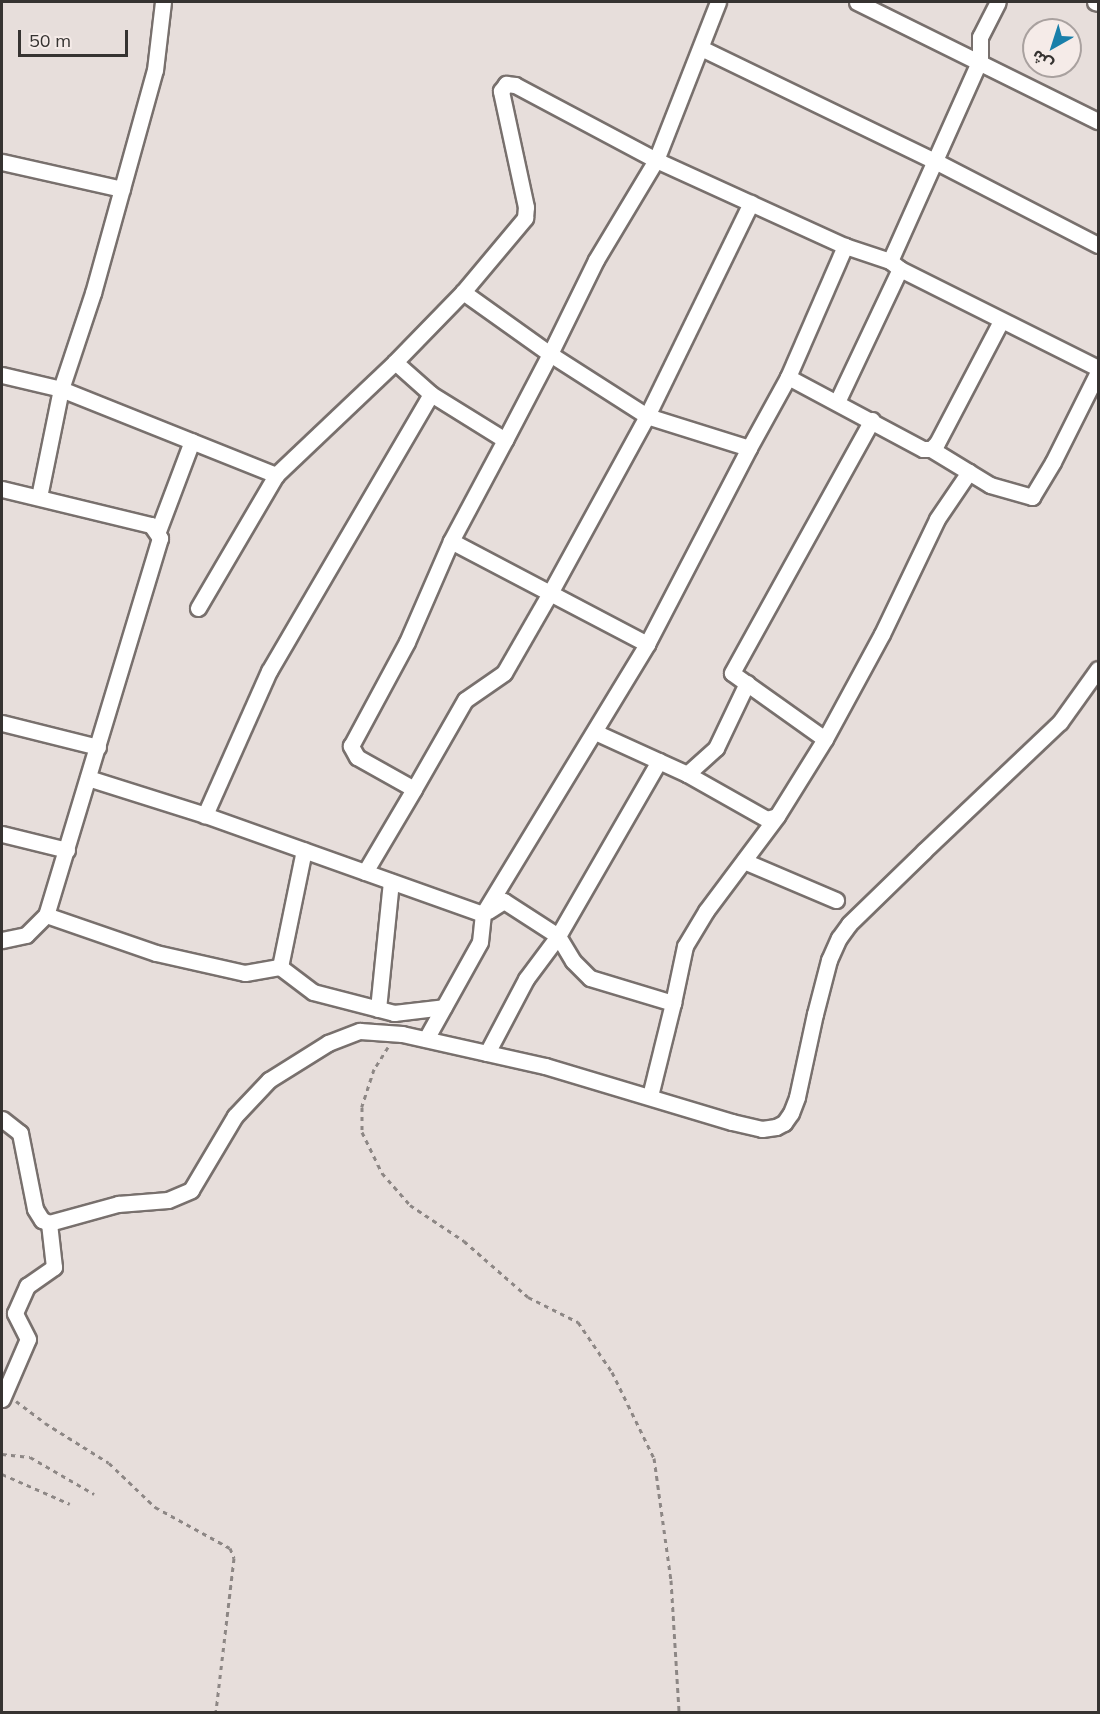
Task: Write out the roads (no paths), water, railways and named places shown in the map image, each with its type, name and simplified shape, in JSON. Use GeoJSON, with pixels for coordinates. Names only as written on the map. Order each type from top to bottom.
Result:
{"type":"FeatureCollection","features":[{"type":"Feature","properties":{"kind":"street"},"geometry":{"type":"LineString","coordinates":[[39,497],[61,389],[93,293],[155,70],[163,2]]}},
{"type":"Feature","properties":{"kind":"street"},"geometry":{"type":"LineString","coordinates":[[414,789],[357,757],[351,746],[407,642],[451,541],[550,354],[596,260],[656,160],[718,2]]}},
{"type":"Feature","properties":{"kind":"street"},"geometry":{"type":"LineString","coordinates":[[857,2],[980,60],[1098,120]]}},
{"type":"Feature","properties":{"kind":"street"},"geometry":{"type":"LineString","coordinates":[[837,402],[895,265],[935,161],[980,60],[980,37],[998,2]]}},
{"type":"Feature","properties":{"kind":"street"},"geometry":{"type":"LineString","coordinates":[[701,48],[935,161],[1098,245]]}},
{"type":"Feature","properties":{"kind":"street"},"geometry":{"type":"LineString","coordinates":[[198,608],[276,475],[395,362],[463,292],[525,218],[526,207],[501,91],[506,84],[515,86],[656,160],[845,246],[895,265],[1098,370],[1053,462],[1032,497],[990,485],[931,449],[922,449],[872,420],[788,377]]}},
{"type":"Feature","properties":{"kind":"street"},"geometry":{"type":"LineString","coordinates":[[2,162],[122,189]]}},
{"type":"Feature","properties":{"kind":"street"},"geometry":{"type":"LineString","coordinates":[[365,872],[465,700],[504,673],[647,416],[751,203]]}},
{"type":"Feature","properties":{"kind":"street"},"geometry":{"type":"LineString","coordinates":[[426,1039],[480,942],[483,914],[595,732],[646,644],[788,377],[845,246]]}},
{"type":"Feature","properties":{"kind":"street"},"geometry":{"type":"LineString","coordinates":[[463,292],[550,354],[647,416],[749,448]]}},
{"type":"Feature","properties":{"kind":"street"},"geometry":{"type":"LineString","coordinates":[[931,449],[937,443],[1001,321]]}},
{"type":"Feature","properties":{"kind":"street"},"geometry":{"type":"LineString","coordinates":[[395,362],[431,394],[505,440]]}},
{"type":"Feature","properties":{"kind":"street"},"geometry":{"type":"LineString","coordinates":[[2,375],[61,389],[276,475]]}},
{"type":"Feature","properties":{"kind":"street"},"geometry":{"type":"LineString","coordinates":[[205,815],[269,671],[431,394]]}},
{"type":"Feature","properties":{"kind":"street"},"geometry":{"type":"LineString","coordinates":[[825,740],[732,673],[872,420]]}},
{"type":"Feature","properties":{"kind":"street"},"geometry":{"type":"LineString","coordinates":[[158,531],[192,441]]}},
{"type":"Feature","properties":{"kind":"street"},"geometry":{"type":"LineString","coordinates":[[650,1096],[674,1003],[685,946],[706,911],[777,816],[825,740],[882,634],[938,519],[969,472]]}},
{"type":"Feature","properties":{"kind":"street"},"geometry":{"type":"LineString","coordinates":[[2,489],[151,525],[158,531],[160,538],[46,915],[26,935],[2,940]]}},
{"type":"Feature","properties":{"kind":"street"},"geometry":{"type":"LineString","coordinates":[[451,541],[646,644]]}},
{"type":"Feature","properties":{"kind":"street"},"geometry":{"type":"LineString","coordinates":[[2,1119],[20,1133],[35,1209],[42,1220],[49,1223],[118,1204],[168,1200],[191,1190],[198,1182],[235,1116],[269,1080],[347,1034],[360,1031],[402,1034],[487,1053],[650,1096],[762,1129],[776,1127],[784,1123],[791,1113],[797,1097],[817,1004],[829,960],[839,938],[849,924],[915,859],[1060,722],[1098,669]]}},
{"type":"Feature","properties":{"kind":"street"},"geometry":{"type":"LineString","coordinates":[[687,774],[716,748],[747,683]]}},
{"type":"Feature","properties":{"kind":"street"},"geometry":{"type":"LineString","coordinates":[[2,723],[98,747]]}},
{"type":"Feature","properties":{"kind":"street"},"geometry":{"type":"LineString","coordinates":[[595,732],[687,774],[767,819],[777,816]]}},
{"type":"Feature","properties":{"kind":"street"},"geometry":{"type":"LineString","coordinates":[[487,1053],[526,979],[558,936],[659,761]]}},
{"type":"Feature","properties":{"kind":"street"},"geometry":{"type":"LineString","coordinates":[[88,778],[205,815],[483,914]]}},
{"type":"Feature","properties":{"kind":"street"},"geometry":{"type":"LineString","coordinates":[[2,834],[67,850]]}},
{"type":"Feature","properties":{"kind":"street"},"geometry":{"type":"LineString","coordinates":[[280,967],[304,850]]}},
{"type":"Feature","properties":{"kind":"street"},"geometry":{"type":"LineString","coordinates":[[744,861],[836,900]]}},
{"type":"Feature","properties":{"kind":"street"},"geometry":{"type":"LineString","coordinates":[[378,1009],[391,882]]}},
{"type":"Feature","properties":{"kind":"street"},"geometry":{"type":"LineString","coordinates":[[483,914],[504,901],[558,936],[573,961],[590,978],[674,1003]]}},
{"type":"Feature","properties":{"kind":"street"},"geometry":{"type":"LineString","coordinates":[[46,915],[156,953],[245,974],[280,967],[313,992],[394,1013],[444,1007]]}},
{"type":"Feature","properties":{"kind":"street"},"geometry":{"type":"LineString","coordinates":[[4,1396],[28,1339],[15,1313],[27,1286],[54,1267],[49,1223]]}}]}
